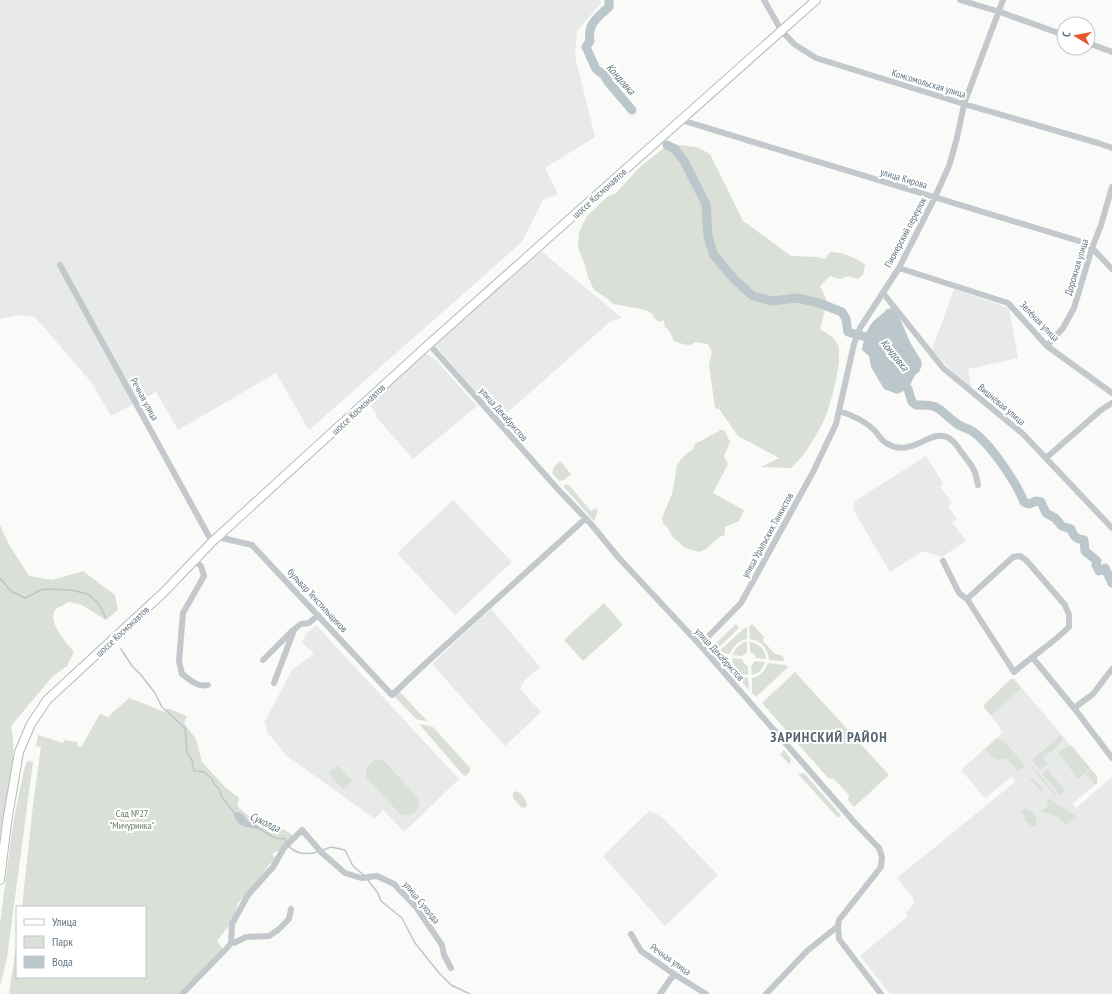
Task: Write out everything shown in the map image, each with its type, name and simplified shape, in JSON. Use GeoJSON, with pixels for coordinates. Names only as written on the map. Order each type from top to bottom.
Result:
{"type":"FeatureCollection","features":[{"type":"Feature","properties":{"kind":"main road","name":"шоссе Космонавтов"},"geometry":{"type":"LineString","coordinates":[[0,880],[7,822],[19,752],[31,724],[47,700],[159,597],[215,539],[429,344],[816,0]]}},
{"type":"Feature","properties":{"kind":"street","name":"Комсомольская улица"},"geometry":{"type":"LineString","coordinates":[[764,0],[782,30],[794,44],[816,58],[1112,148]]}},
{"type":"Feature","properties":{"kind":"street"},"geometry":{"type":"LineString","coordinates":[[960,0],[1000,12],[1056,32]]}},
{"type":"Feature","properties":{"kind":"street","name":"Пионерский переулок"},"geometry":{"type":"LineString","coordinates":[[836,424],[854,344],[860,328],[899,268],[949,166],[964,104],[1000,12],[1003,0]]}},
{"type":"Feature","properties":{"kind":"street"},"geometry":{"type":"LineString","coordinates":[[1096,46],[1112,52]]}},
{"type":"Feature","properties":{"kind":"street","name":"улица Кирова"},"geometry":{"type":"LineString","coordinates":[[681,120],[1082,242],[1092,248],[1112,269]]}},
{"type":"Feature","properties":{"kind":"street","name":"Дорожная улица"},"geometry":{"type":"LineString","coordinates":[[1048,346],[1063,328],[1074,308],[1112,187]]}},
{"type":"Feature","properties":{"kind":"street","name":"Речная улица"},"geometry":{"type":"LineString","coordinates":[[60,265],[215,539]]}},
{"type":"Feature","properties":{"kind":"street","name":"Зелёная улица"},"geometry":{"type":"LineString","coordinates":[[899,268],[1008,303],[1048,346],[1112,393]]}},
{"type":"Feature","properties":{"kind":"street","name":"Вишнёвая улица"},"geometry":{"type":"LineString","coordinates":[[883,293],[943,368],[1023,434],[1112,528]]}},
{"type":"Feature","properties":{"kind":"street","name":"улица Декабристов"},"geometry":{"type":"LineString","coordinates":[[429,344],[879,848],[882,857],[881,867],[843,914],[839,920],[838,926]]}},
{"type":"Feature","properties":{"kind":"street"},"geometry":{"type":"LineString","coordinates":[[1046,458],[1101,410],[1112,403]]}},
{"type":"Feature","properties":{"kind":"street"},"geometry":{"type":"LineString","coordinates":[[839,411],[861,419],[886,443],[901,448],[914,446],[937,436],[946,437],[954,442],[976,471],[978,485]]}},
{"type":"Feature","properties":{"kind":"street","name":"улица Уральских Танкистов"},"geometry":{"type":"LineString","coordinates":[[700,646],[741,603],[813,472],[836,424]]}},
{"type":"Feature","properties":{"kind":"street","name":"бульвар Текстильщиков"},"geometry":{"type":"LineString","coordinates":[[215,539],[252,545],[392,695],[585,518]]}},
{"type":"Feature","properties":{"kind":"street"},"geometry":{"type":"LineString","coordinates":[[943,561],[959,593],[966,599],[1014,672],[1057,639],[1069,627],[1070,620],[1065,605],[1026,560],[1020,556],[1013,557],[966,599]]}},
{"type":"Feature","properties":{"kind":"street"},"geometry":{"type":"LineString","coordinates":[[194,560],[201,566],[204,576],[183,613],[179,661],[182,674],[194,683],[204,686],[208,685]]}},
{"type":"Feature","properties":{"kind":"street"},"geometry":{"type":"LineString","coordinates":[[263,660],[301,624],[309,623],[318,615]]}},
{"type":"Feature","properties":{"kind":"street"},"geometry":{"type":"LineString","coordinates":[[274,683],[295,629]]}},
{"type":"Feature","properties":{"kind":"street"},"geometry":{"type":"LineString","coordinates":[[1032,657],[1074,708],[1112,758]]}},
{"type":"Feature","properties":{"kind":"street"},"geometry":{"type":"LineString","coordinates":[[1074,708],[1093,694],[1112,669]]}},
{"type":"Feature","properties":{"kind":"street","name":"улица Суколда"},"geometry":{"type":"LineString","coordinates":[[231,943],[232,924],[248,894],[273,867],[284,848],[302,830],[322,853],[345,873],[362,878],[377,876],[394,884],[416,907],[442,945],[444,955],[451,968]]}},
{"type":"Feature","properties":{"kind":"street"},"geometry":{"type":"LineString","coordinates":[[182,994],[231,943],[246,937],[269,936],[278,930],[289,919],[291,909]]}},
{"type":"Feature","properties":{"kind":"street"},"geometry":{"type":"LineString","coordinates":[[766,994],[807,951],[838,926]]}},
{"type":"Feature","properties":{"kind":"street"},"geometry":{"type":"LineString","coordinates":[[838,926],[839,939],[882,994]]}},
{"type":"Feature","properties":{"kind":"street","name":"Речная улица"},"geometry":{"type":"LineString","coordinates":[[631,934],[641,950],[674,974],[706,994]]}},
{"type":"Feature","properties":{"kind":"street"},"geometry":{"type":"LineString","coordinates":[[660,994],[674,974]]}},
{"type":"Feature","properties":{"kind":"shaded area"},"geometry":{"type":"Polygon","coordinates":[[[0,0],[600,0],[601,3],[577,31],[575,56],[595,137],[545,168],[558,194],[543,200],[522,242],[309,430],[276,373],[178,430],[156,392],[111,416],[91,382],[35,317],[21,315],[0,319],[0,0]]]}},
{"type":"Feature","properties":{"kind":"shaded area"},"geometry":{"type":"Polygon","coordinates":[[[541,251],[622,318],[611,321],[499,420],[434,343],[541,251]]]}},
{"type":"Feature","properties":{"kind":"shaded area"},"geometry":{"type":"Polygon","coordinates":[[[954,289],[1009,308],[1018,358],[968,369],[971,385],[968,387],[932,350],[954,289]]]}},
{"type":"Feature","properties":{"kind":"shaded area"},"geometry":{"type":"Polygon","coordinates":[[[420,354],[426,354],[437,361],[477,406],[413,459],[376,417],[376,413],[367,402],[420,354]]]}},
{"type":"Feature","properties":{"kind":"shaded area"},"geometry":{"type":"Polygon","coordinates":[[[926,456],[943,483],[940,487],[952,502],[948,507],[957,519],[952,522],[966,541],[942,557],[923,551],[890,572],[853,509],[855,501],[926,456]]]}},
{"type":"Feature","properties":{"kind":"shaded area"},"geometry":{"type":"Polygon","coordinates":[[[453,500],[512,562],[455,615],[397,553],[453,500]]]}},
{"type":"Feature","properties":{"kind":"shaded area"},"geometry":{"type":"Polygon","coordinates":[[[491,609],[540,667],[524,681],[520,689],[541,712],[505,746],[432,664],[491,609]]]}},
{"type":"Feature","properties":{"kind":"shaded area"},"geometry":{"type":"Polygon","coordinates":[[[316,625],[459,779],[404,832],[383,810],[375,819],[287,756],[266,731],[267,726],[264,723],[292,670],[314,654],[302,642],[306,634],[316,625]]]}},
{"type":"Feature","properties":{"kind":"shaded area"},"geometry":{"type":"Polygon","coordinates":[[[1011,679],[1014,679],[1097,776],[1097,783],[1072,804],[1076,808],[1112,777],[1112,994],[890,994],[860,956],[908,916],[905,913],[910,909],[914,902],[913,898],[897,878],[1016,781],[1012,776],[987,797],[984,797],[961,770],[1002,733],[1000,727],[983,706],[1011,679]]]}},
{"type":"Feature","properties":{"kind":"shaded area"},"geometry":{"type":"Polygon","coordinates":[[[649,811],[662,817],[718,875],[665,926],[603,856],[649,811]]]}},
{"type":"Feature","properties":{"kind":"green space"},"geometry":{"type":"Polygon","coordinates":[[[669,144],[697,147],[710,154],[743,221],[791,256],[818,257],[825,259],[830,252],[835,252],[849,256],[865,264],[863,275],[858,279],[849,276],[840,279],[830,276],[820,286],[827,301],[820,329],[837,342],[839,352],[838,371],[825,418],[805,453],[790,468],[761,467],[779,458],[738,436],[719,409],[715,408],[709,365],[712,352],[708,344],[695,342],[688,345],[674,341],[669,330],[665,327],[663,319],[661,322],[656,320],[652,314],[646,310],[613,304],[594,290],[588,277],[578,248],[579,232],[587,216],[607,197],[616,193],[641,166],[669,144]]]}},
{"type":"Feature","properties":{"kind":"green space"},"geometry":{"type":"Polygon","coordinates":[[[721,430],[725,431],[730,442],[724,456],[728,464],[713,493],[744,510],[739,521],[725,527],[725,535],[719,537],[706,549],[699,552],[685,548],[672,536],[668,528],[663,523],[662,518],[672,494],[677,465],[682,458],[693,449],[695,444],[721,430]]]}},
{"type":"Feature","properties":{"kind":"green space"},"geometry":{"type":"Polygon","coordinates":[[[560,461],[571,474],[564,480],[559,481],[552,473],[554,467],[560,461]]]}},
{"type":"Feature","properties":{"kind":"green space"},"geometry":{"type":"Polygon","coordinates":[[[568,484],[591,511],[595,508],[598,511],[594,521],[563,486],[568,484]]]}},
{"type":"Feature","properties":{"kind":"green space"},"geometry":{"type":"Polygon","coordinates":[[[0,525],[8,543],[29,576],[52,580],[83,571],[115,595],[118,610],[106,620],[82,605],[69,602],[55,610],[53,615],[56,626],[74,652],[67,666],[52,677],[11,726],[13,740],[12,768],[0,837],[0,525]]]}},
{"type":"Feature","properties":{"kind":"green space"},"geometry":{"type":"Polygon","coordinates":[[[604,603],[623,625],[583,661],[564,640],[604,603]]]}},
{"type":"Feature","properties":{"kind":"green space"},"geometry":{"type":"Polygon","coordinates":[[[736,624],[739,628],[715,651],[712,647],[736,624]]]}},
{"type":"Feature","properties":{"kind":"green space"},"geometry":{"type":"Polygon","coordinates":[[[752,624],[764,637],[763,641],[775,654],[781,655],[785,659],[783,661],[769,660],[764,646],[758,641],[750,639],[749,627],[752,624]]]}},
{"type":"Feature","properties":{"kind":"green space"},"geometry":{"type":"Polygon","coordinates":[[[747,626],[747,639],[736,644],[730,654],[718,652],[747,626]]]}},
{"type":"Feature","properties":{"kind":"green space"},"geometry":{"type":"Polygon","coordinates":[[[744,642],[747,642],[747,652],[742,656],[732,655],[737,647],[744,642]]]}},
{"type":"Feature","properties":{"kind":"green space"},"geometry":{"type":"Polygon","coordinates":[[[750,642],[757,644],[761,648],[766,659],[756,658],[754,654],[750,652],[750,642]]]}},
{"type":"Feature","properties":{"kind":"green space"},"geometry":{"type":"Polygon","coordinates":[[[718,655],[729,657],[730,665],[734,671],[740,676],[748,678],[749,690],[718,655]]]}},
{"type":"Feature","properties":{"kind":"green space"},"geometry":{"type":"Polygon","coordinates":[[[732,658],[742,659],[748,666],[748,675],[739,672],[734,668],[732,658]]]}},
{"type":"Feature","properties":{"kind":"green space"},"geometry":{"type":"Polygon","coordinates":[[[755,661],[765,662],[760,672],[752,675],[751,666],[755,661]]]}},
{"type":"Feature","properties":{"kind":"green space"},"geometry":{"type":"Polygon","coordinates":[[[768,663],[785,664],[788,667],[756,697],[752,693],[752,678],[762,673],[768,663]]]}},
{"type":"Feature","properties":{"kind":"green space"},"geometry":{"type":"Polygon","coordinates":[[[795,672],[889,775],[854,807],[848,800],[849,795],[834,779],[828,778],[762,703],[795,672]]]}},
{"type":"Feature","properties":{"kind":"green space"},"geometry":{"type":"Polygon","coordinates":[[[1011,679],[1014,679],[1021,688],[991,715],[983,706],[1011,679]]]}},
{"type":"Feature","properties":{"kind":"green space"},"geometry":{"type":"Polygon","coordinates":[[[399,691],[428,722],[416,719],[394,696],[399,691]]]}},
{"type":"Feature","properties":{"kind":"green space","name":"Сад №27 \"Мичуринка\""},"geometry":{"type":"Polygon","coordinates":[[[129,698],[165,712],[167,708],[187,716],[184,723],[196,739],[202,762],[225,787],[239,798],[237,806],[261,827],[265,819],[293,835],[278,852],[277,851],[272,854],[276,858],[238,903],[232,922],[217,941],[223,949],[179,994],[9,994],[16,947],[16,978],[146,978],[146,906],[22,906],[41,747],[36,746],[38,735],[63,743],[64,740],[77,742],[78,747],[81,747],[100,714],[108,717],[129,698]]]}},
{"type":"Feature","properties":{"kind":"green space"},"geometry":{"type":"Polygon","coordinates":[[[420,725],[433,727],[470,768],[470,771],[466,776],[463,775],[420,725]]]}},
{"type":"Feature","properties":{"kind":"green space"},"geometry":{"type":"Polygon","coordinates":[[[1061,735],[1063,738],[1060,744],[1043,758],[1046,762],[1051,761],[1040,770],[1032,760],[1061,735]]]}},
{"type":"Feature","properties":{"kind":"green space"},"geometry":{"type":"Polygon","coordinates":[[[996,739],[1000,739],[1005,742],[1025,766],[1018,771],[1008,760],[1002,758],[999,760],[994,759],[985,749],[996,739]]]}},
{"type":"Feature","properties":{"kind":"green space"},"geometry":{"type":"Polygon","coordinates":[[[1072,746],[1090,768],[1078,779],[1058,752],[1066,747],[1072,746]]]}},
{"type":"Feature","properties":{"kind":"green space"},"geometry":{"type":"Polygon","coordinates":[[[784,750],[791,759],[790,765],[780,754],[784,750]]]}},
{"type":"Feature","properties":{"kind":"green space"},"geometry":{"type":"Polygon","coordinates":[[[375,760],[383,760],[418,798],[419,802],[415,812],[408,815],[400,814],[366,777],[366,772],[370,763],[375,760]]]}},
{"type":"Feature","properties":{"kind":"green space"},"geometry":{"type":"Polygon","coordinates":[[[27,761],[33,762],[7,958],[0,986],[0,924],[13,823],[27,761]]]}},
{"type":"Feature","properties":{"kind":"green space"},"geometry":{"type":"Polygon","coordinates":[[[337,765],[352,781],[343,789],[328,773],[337,765]]]}},
{"type":"Feature","properties":{"kind":"green space"},"geometry":{"type":"Polygon","coordinates":[[[1032,765],[1057,796],[1056,797],[1031,766],[1032,765]]]}},
{"type":"Feature","properties":{"kind":"green space"},"geometry":{"type":"Polygon","coordinates":[[[1047,769],[1065,791],[1060,795],[1042,773],[1047,769]]]}},
{"type":"Feature","properties":{"kind":"green space"},"geometry":{"type":"Polygon","coordinates":[[[1091,769],[1097,776],[1097,783],[1095,785],[1086,774],[1091,769]]]}},
{"type":"Feature","properties":{"kind":"green space"},"geometry":{"type":"Polygon","coordinates":[[[804,773],[841,815],[838,818],[798,774],[804,773]]]}},
{"type":"Feature","properties":{"kind":"green space"},"geometry":{"type":"Polygon","coordinates":[[[1029,778],[1039,784],[1044,792],[1044,795],[1029,778]]]}},
{"type":"Feature","properties":{"kind":"green space"},"geometry":{"type":"Polygon","coordinates":[[[516,791],[522,795],[526,801],[527,805],[525,808],[521,807],[513,798],[513,793],[516,791]]]}},
{"type":"Feature","properties":{"kind":"green space"},"geometry":{"type":"Polygon","coordinates":[[[1050,799],[1076,816],[1066,825],[1058,817],[1041,811],[1049,805],[1047,801],[1050,799]]]}},
{"type":"Feature","properties":{"kind":"green space"},"geometry":{"type":"Polygon","coordinates":[[[1026,809],[1035,815],[1037,821],[1036,826],[1031,826],[1024,819],[1026,817],[1020,810],[1026,809]]]}},
{"type":"Feature","properties":{"kind":"water"},"geometry":{"type":"Polygon","coordinates":[[[892,308],[896,310],[911,344],[921,360],[922,365],[908,389],[897,394],[884,389],[871,367],[869,356],[862,350],[868,328],[887,309],[892,308]]]}},
{"type":"Feature","properties":{"kind":"water"},"geometry":{"type":"Polygon","coordinates":[[[236,812],[241,813],[249,822],[255,823],[261,830],[238,823],[234,814],[236,812]]]}},
{"type":"Feature","properties":{"kind":"waterway","name":"Кондовка"},"geometry":{"type":"LineString","coordinates":[[609,0],[609,7],[597,18],[590,30],[590,41],[586,47],[596,69],[604,75],[632,110]]}},
{"type":"Feature","properties":{"kind":"waterway","name":"Кондовка"},"geometry":{"type":"LineString","coordinates":[[667,145],[675,149],[684,161],[706,204],[708,237],[714,255],[734,279],[753,296],[772,301],[797,298],[819,303],[842,312],[846,319],[848,332],[866,337],[873,347]]}},
{"type":"Feature","properties":{"kind":"waterway","name":"Кондовка"},"geometry":{"type":"LineString","coordinates":[[900,380],[908,389],[912,402],[916,405],[931,406],[939,409],[958,424],[972,431],[987,444],[1015,484],[1024,502],[1029,504],[1036,501],[1041,502],[1046,513],[1055,518],[1062,526],[1071,529],[1076,537],[1084,540],[1085,551],[1097,561],[1096,565],[1099,571],[1105,568],[1112,583]]}},
{"type":"Feature","properties":{"kind":"waterway","name":"Суколда"},"geometry":{"type":"LineString","coordinates":[[0,578],[11,591],[25,598],[43,589],[71,590],[88,594],[98,603],[106,618]]}},
{"type":"Feature","properties":{"kind":"waterway","name":"Суколда"},"geometry":{"type":"LineString","coordinates":[[121,649],[132,666],[155,693],[162,707],[185,728],[187,753],[192,760],[194,771],[204,772],[212,779],[214,784],[219,789],[222,797],[235,814]]}},
{"type":"Feature","properties":{"kind":"waterway","name":"Суколда"},"geometry":{"type":"LineString","coordinates":[[260,829],[275,838],[286,839],[286,842]]}},
{"type":"Feature","properties":{"kind":"waterway","name":"Суколда"},"geometry":{"type":"LineString","coordinates":[[288,845],[297,852],[301,853],[317,852]]}},
{"type":"Feature","properties":{"kind":"waterway","name":"Суколда"},"geometry":{"type":"LineString","coordinates":[[323,850],[331,847],[345,850],[353,866],[365,876]]}},
{"type":"Feature","properties":{"kind":"waterway","name":"Суколда"},"geometry":{"type":"LineString","coordinates":[[367,879],[378,893],[381,901],[402,918],[415,943],[439,973],[451,985],[470,994]]}},
{"type":"Feature","properties":{"kind":"district","name":"ЗАРИНСКИЙ РАЙОН"},"geometry":{"type":"Point","coordinates":[829,737]}}]}
